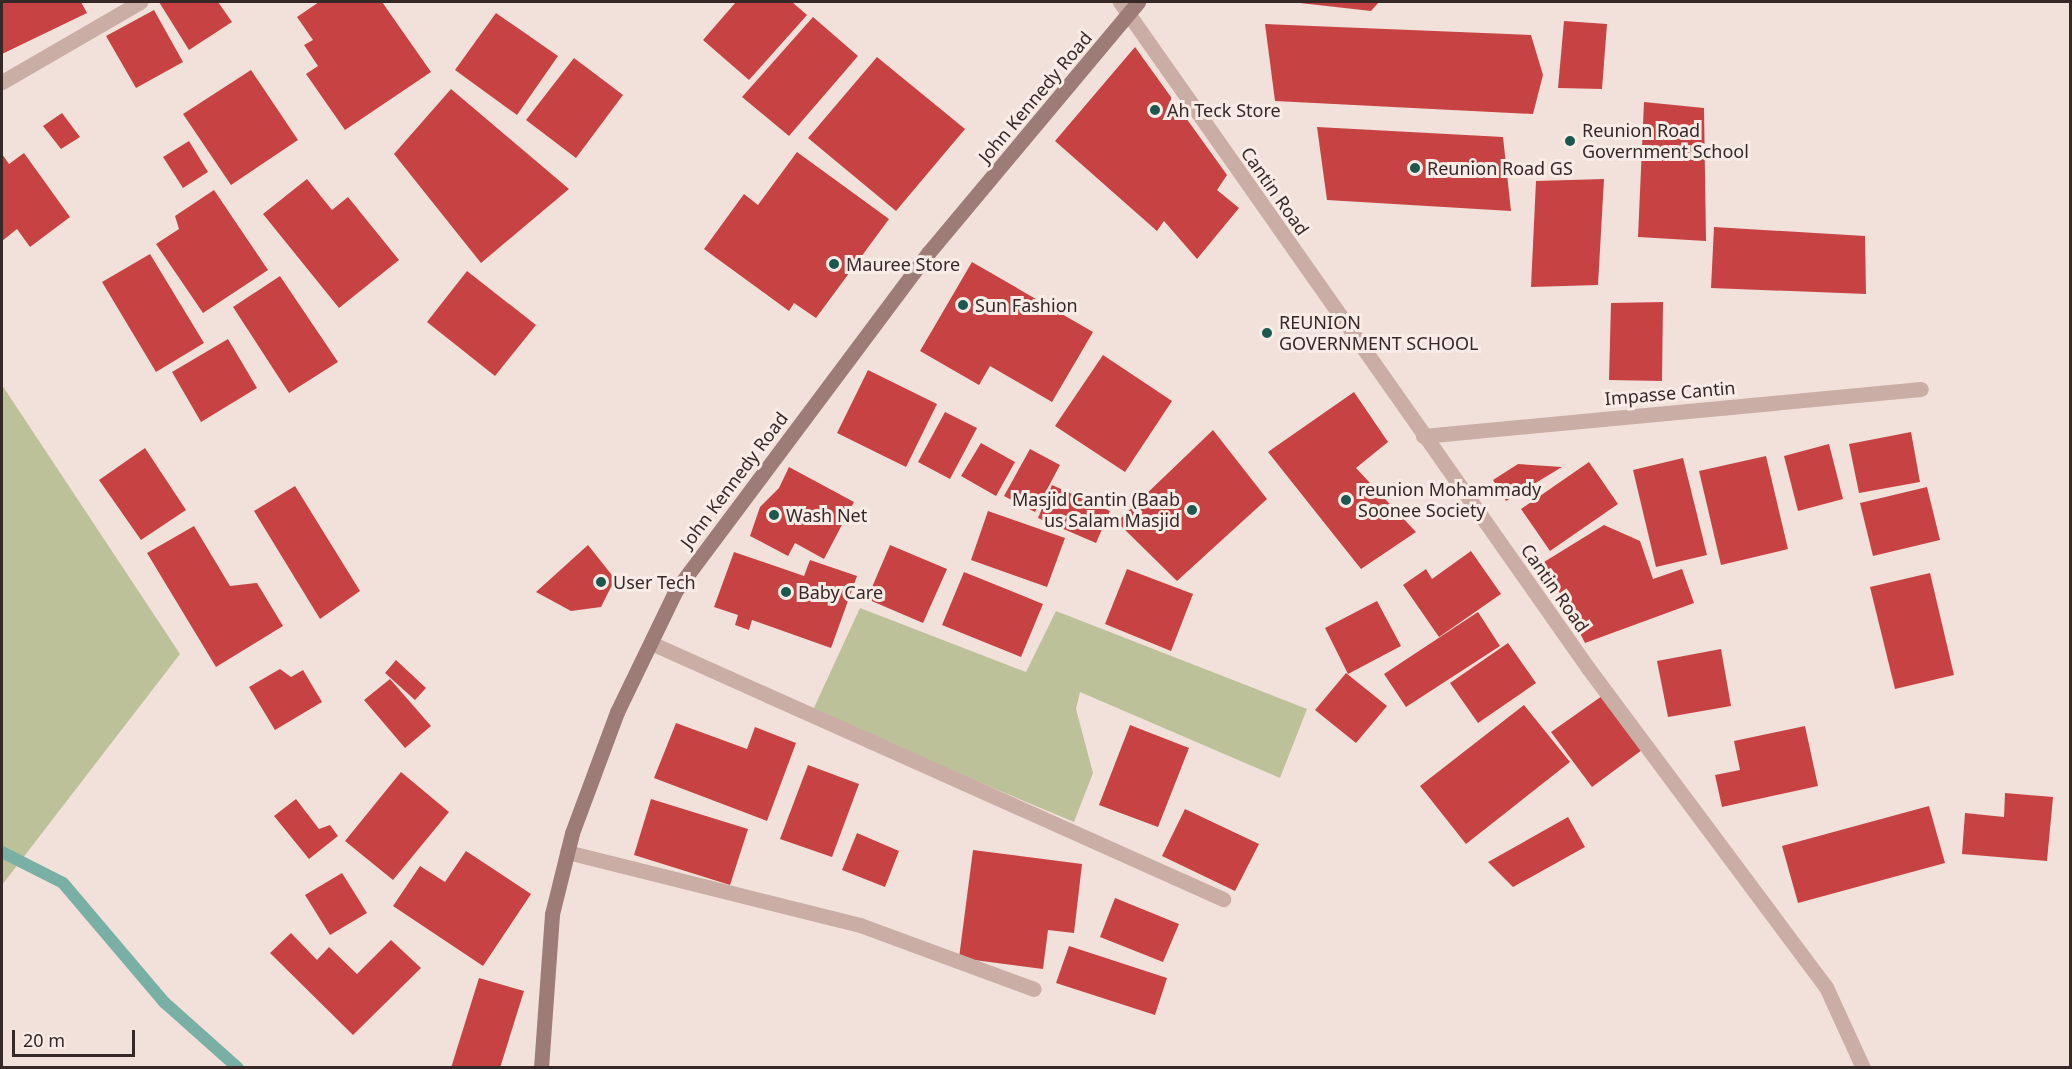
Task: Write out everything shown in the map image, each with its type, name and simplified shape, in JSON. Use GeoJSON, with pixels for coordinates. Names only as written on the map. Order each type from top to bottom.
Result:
{"type":"FeatureCollection","features":[{"type":"Feature","properties":{"kind":"main road","name":"John Kennedy Road"},"geometry":{"type":"LineString","coordinates":[[541,1068],[552,914],[567,852],[617,712],[676,590],[929,252],[1129,6]]}},
{"type":"Feature","properties":{"kind":"street"},"geometry":{"type":"LineString","coordinates":[[2,82],[140,2]]}},
{"type":"Feature","properties":{"kind":"street","name":"Cantin Road"},"geometry":{"type":"LineString","coordinates":[[1129,6],[1424,436],[1826,987],[1863,1068]]}},
{"type":"Feature","properties":{"kind":"street","name":"Impasse Cantin"},"geometry":{"type":"LineString","coordinates":[[1424,436],[1921,389]]}},
{"type":"Feature","properties":{"kind":"street"},"geometry":{"type":"LineString","coordinates":[[651,643],[1223,899]]}},
{"type":"Feature","properties":{"kind":"street"},"geometry":{"type":"LineString","coordinates":[[567,852],[860,925],[1034,990]]}},
{"type":"Feature","properties":{"kind":"green space"},"geometry":{"type":"Polygon","coordinates":[[[2,385],[180,654],[2,885],[2,385]]]}},
{"type":"Feature","properties":{"kind":"green space"},"geometry":{"type":"Polygon","coordinates":[[[860,608],[1026,672],[1056,611],[1307,709],[1280,778],[1080,692],[1076,709],[1093,773],[1074,822],[812,712],[860,608]]]}},
{"type":"Feature","properties":{"kind":"building"},"geometry":{"type":"Polygon","coordinates":[[[2,2],[81,2],[87,13],[2,54],[2,2]]]}},
{"type":"Feature","properties":{"kind":"building"},"geometry":{"type":"Polygon","coordinates":[[[159,2],[218,2],[232,22],[189,50],[159,2]]]}},
{"type":"Feature","properties":{"kind":"building"},"geometry":{"type":"Polygon","coordinates":[[[319,2],[382,2],[431,72],[345,130],[306,74],[318,66],[304,45],[313,40],[297,17],[319,2]]]}},
{"type":"Feature","properties":{"kind":"building"},"geometry":{"type":"Polygon","coordinates":[[[736,2],[792,2],[807,15],[749,80],[703,40],[736,2]]]}},
{"type":"Feature","properties":{"kind":"building"},"geometry":{"type":"Polygon","coordinates":[[[1291,2],[1379,2],[1371,11],[1291,2]]]}},
{"type":"Feature","properties":{"kind":"building"},"geometry":{"type":"Polygon","coordinates":[[[154,10],[183,62],[136,88],[106,36],[154,10]]]}},
{"type":"Feature","properties":{"kind":"building"},"geometry":{"type":"Polygon","coordinates":[[[496,13],[558,56],[517,115],[455,70],[496,13]]]}},
{"type":"Feature","properties":{"kind":"building"},"geometry":{"type":"Polygon","coordinates":[[[813,17],[858,56],[789,136],[742,97],[813,17]]]}},
{"type":"Feature","properties":{"kind":"building"},"geometry":{"type":"Polygon","coordinates":[[[1564,21],[1607,24],[1602,89],[1558,88],[1564,21]]]}},
{"type":"Feature","properties":{"kind":"building","name":"Reunion Road Government School"},"geometry":{"type":"Polygon","coordinates":[[[1265,24],[1531,35],[1543,75],[1533,114],[1275,101],[1265,24]]]}},
{"type":"Feature","properties":{"kind":"building"},"geometry":{"type":"Polygon","coordinates":[[[1135,47],[1227,175],[1217,190],[1239,208],[1197,259],[1164,221],[1157,231],[1055,141],[1135,47]]]}},
{"type":"Feature","properties":{"kind":"building"},"geometry":{"type":"Polygon","coordinates":[[[877,57],[965,129],[896,211],[808,138],[877,57]]]}},
{"type":"Feature","properties":{"kind":"building"},"geometry":{"type":"Polygon","coordinates":[[[574,58],[623,95],[576,158],[526,120],[574,58]]]}},
{"type":"Feature","properties":{"kind":"building"},"geometry":{"type":"Polygon","coordinates":[[[251,70],[298,140],[231,185],[183,114],[251,70]]]}},
{"type":"Feature","properties":{"kind":"building"},"geometry":{"type":"Polygon","coordinates":[[[451,89],[569,189],[481,263],[394,154],[451,89]]]}},
{"type":"Feature","properties":{"kind":"building"},"geometry":{"type":"Polygon","coordinates":[[[1644,102],[1704,108],[1706,241],[1638,237],[1644,102]]]}},
{"type":"Feature","properties":{"kind":"building"},"geometry":{"type":"Polygon","coordinates":[[[62,113],[80,137],[61,149],[43,126],[62,113]]]}},
{"type":"Feature","properties":{"kind":"building","name":"Reunion Road GS"},"geometry":{"type":"Polygon","coordinates":[[[1317,127],[1503,137],[1511,211],[1327,200],[1317,127]]]}},
{"type":"Feature","properties":{"kind":"building"},"geometry":{"type":"Polygon","coordinates":[[[189,141],[208,172],[183,188],[163,157],[189,141]]]}},
{"type":"Feature","properties":{"kind":"building"},"geometry":{"type":"Polygon","coordinates":[[[797,152],[889,219],[816,318],[794,303],[789,311],[704,249],[744,194],[758,205],[797,152]]]}},
{"type":"Feature","properties":{"kind":"building"},"geometry":{"type":"Polygon","coordinates":[[[24,153],[70,217],[30,247],[17,229],[2,241],[2,154],[9,164],[24,153]]]}},
{"type":"Feature","properties":{"kind":"building"},"geometry":{"type":"Polygon","coordinates":[[[307,179],[332,210],[348,197],[399,260],[339,308],[263,214],[307,179]]]}},
{"type":"Feature","properties":{"kind":"building"},"geometry":{"type":"Polygon","coordinates":[[[1604,179],[1598,285],[1531,287],[1536,181],[1604,179]]]}},
{"type":"Feature","properties":{"kind":"building"},"geometry":{"type":"Polygon","coordinates":[[[214,190],[268,270],[203,313],[156,244],[179,229],[175,216],[214,190]]]}},
{"type":"Feature","properties":{"kind":"building"},"geometry":{"type":"Polygon","coordinates":[[[1714,227],[1865,236],[1866,294],[1711,288],[1714,227]]]}},
{"type":"Feature","properties":{"kind":"building"},"geometry":{"type":"Polygon","coordinates":[[[150,254],[204,343],[156,372],[102,282],[150,254]]]}},
{"type":"Feature","properties":{"kind":"building"},"geometry":{"type":"Polygon","coordinates":[[[972,262],[1093,332],[1052,402],[990,366],[979,385],[920,351],[972,262]]]}},
{"type":"Feature","properties":{"kind":"building"},"geometry":{"type":"Polygon","coordinates":[[[467,271],[536,325],[495,376],[427,322],[467,271]]]}},
{"type":"Feature","properties":{"kind":"building"},"geometry":{"type":"Polygon","coordinates":[[[280,276],[338,362],[289,393],[233,307],[280,276]]]}},
{"type":"Feature","properties":{"kind":"building"},"geometry":{"type":"Polygon","coordinates":[[[1663,302],[1662,381],[1609,380],[1611,303],[1663,302]]]}},
{"type":"Feature","properties":{"kind":"building"},"geometry":{"type":"Polygon","coordinates":[[[228,339],[257,388],[201,422],[172,372],[228,339]]]}},
{"type":"Feature","properties":{"kind":"building"},"geometry":{"type":"Polygon","coordinates":[[[1103,355],[1172,401],[1125,472],[1055,426],[1103,355]]]}},
{"type":"Feature","properties":{"kind":"building"},"geometry":{"type":"Polygon","coordinates":[[[868,370],[937,404],[906,467],[837,433],[868,370]]]}},
{"type":"Feature","properties":{"kind":"building","name":"reunion Mohammady Soonee Society"},"geometry":{"type":"Polygon","coordinates":[[[1354,392],[1388,442],[1356,468],[1416,532],[1361,569],[1268,452],[1354,392]]]}},
{"type":"Feature","properties":{"kind":"building"},"geometry":{"type":"Polygon","coordinates":[[[945,412],[977,428],[950,479],[918,462],[945,412]]]}},
{"type":"Feature","properties":{"kind":"building","name":"Masjid Cantin (Baab us Salam Masjid"},"geometry":{"type":"Polygon","coordinates":[[[1213,430],[1267,499],[1177,581],[1117,522],[1213,430]]]}},
{"type":"Feature","properties":{"kind":"building"},"geometry":{"type":"Polygon","coordinates":[[[1911,432],[1920,482],[1859,493],[1849,444],[1911,432]]]}},
{"type":"Feature","properties":{"kind":"building"},"geometry":{"type":"Polygon","coordinates":[[[981,443],[1015,462],[996,496],[961,476],[981,443]]]}},
{"type":"Feature","properties":{"kind":"building"},"geometry":{"type":"Polygon","coordinates":[[[1829,444],[1843,499],[1798,511],[1784,456],[1829,444]]]}},
{"type":"Feature","properties":{"kind":"building"},"geometry":{"type":"Polygon","coordinates":[[[145,448],[186,510],[141,540],[99,480],[145,448]]]}},
{"type":"Feature","properties":{"kind":"building"},"geometry":{"type":"Polygon","coordinates":[[[1030,449],[1060,465],[1035,512],[1004,496],[1030,449]]]}},
{"type":"Feature","properties":{"kind":"building"},"geometry":{"type":"Polygon","coordinates":[[[1766,456],[1788,549],[1721,565],[1699,471],[1766,456]]]}},
{"type":"Feature","properties":{"kind":"building"},"geometry":{"type":"Polygon","coordinates":[[[1683,458],[1707,555],[1656,567],[1633,470],[1683,458]]]}},
{"type":"Feature","properties":{"kind":"building"},"geometry":{"type":"Polygon","coordinates":[[[1589,462],[1618,504],[1550,551],[1521,509],[1589,462]]]}},
{"type":"Feature","properties":{"kind":"building"},"geometry":{"type":"Polygon","coordinates":[[[1518,464],[1562,467],[1506,501],[1493,480],[1518,464]]]}},
{"type":"Feature","properties":{"kind":"building"},"geometry":{"type":"Polygon","coordinates":[[[789,467],[854,502],[824,559],[795,543],[788,556],[750,536],[760,507],[779,488],[789,467]]]}},
{"type":"Feature","properties":{"kind":"building"},"geometry":{"type":"Polygon","coordinates":[[[1052,485],[1110,511],[1096,543],[1038,518],[1052,485]]]}},
{"type":"Feature","properties":{"kind":"building"},"geometry":{"type":"Polygon","coordinates":[[[295,486],[360,591],[320,619],[254,511],[295,486]]]}},
{"type":"Feature","properties":{"kind":"building"},"geometry":{"type":"Polygon","coordinates":[[[1927,487],[1940,540],[1873,556],[1860,503],[1927,487]]]}},
{"type":"Feature","properties":{"kind":"building"},"geometry":{"type":"Polygon","coordinates":[[[988,511],[1065,538],[1047,587],[971,560],[988,511]]]}},
{"type":"Feature","properties":{"kind":"building"},"geometry":{"type":"Polygon","coordinates":[[[1604,525],[1640,541],[1653,579],[1682,569],[1694,603],[1585,643],[1544,562],[1604,525]]]}},
{"type":"Feature","properties":{"kind":"building"},"geometry":{"type":"Polygon","coordinates":[[[194,526],[230,586],[257,583],[283,626],[216,667],[147,553],[194,526]]]}},
{"type":"Feature","properties":{"kind":"building"},"geometry":{"type":"Polygon","coordinates":[[[588,545],[615,579],[601,607],[571,611],[536,592],[588,545]]]}},
{"type":"Feature","properties":{"kind":"building"},"geometry":{"type":"Polygon","coordinates":[[[890,545],[947,569],[923,623],[867,599],[890,545]]]}},
{"type":"Feature","properties":{"kind":"building"},"geometry":{"type":"Polygon","coordinates":[[[1471,551],[1501,594],[1439,637],[1403,585],[1426,569],[1432,579],[1471,551]]]}},
{"type":"Feature","properties":{"kind":"building","name":"Baby Care"},"geometry":{"type":"Polygon","coordinates":[[[734,552],[804,576],[810,560],[857,576],[831,648],[752,620],[749,630],[735,625],[738,615],[714,607],[734,552]]]}},
{"type":"Feature","properties":{"kind":"building"},"geometry":{"type":"Polygon","coordinates":[[[1127,569],[1193,594],[1171,651],[1105,624],[1127,569]]]}},
{"type":"Feature","properties":{"kind":"building"},"geometry":{"type":"Polygon","coordinates":[[[964,572],[1043,604],[1021,657],[942,625],[964,572]]]}},
{"type":"Feature","properties":{"kind":"building"},"geometry":{"type":"Polygon","coordinates":[[[1930,573],[1954,675],[1895,689],[1870,587],[1930,573]]]}},
{"type":"Feature","properties":{"kind":"building"},"geometry":{"type":"Polygon","coordinates":[[[1377,601],[1401,646],[1348,674],[1325,628],[1377,601]]]}},
{"type":"Feature","properties":{"kind":"building"},"geometry":{"type":"Polygon","coordinates":[[[1478,612],[1500,646],[1406,707],[1384,674],[1478,612]]]}},
{"type":"Feature","properties":{"kind":"building"},"geometry":{"type":"Polygon","coordinates":[[[1508,643],[1536,683],[1478,723],[1450,683],[1508,643]]]}},
{"type":"Feature","properties":{"kind":"building"},"geometry":{"type":"Polygon","coordinates":[[[1721,649],[1731,706],[1668,717],[1657,661],[1721,649]]]}},
{"type":"Feature","properties":{"kind":"building"},"geometry":{"type":"Polygon","coordinates":[[[396,660],[426,688],[415,700],[385,673],[396,660]]]}},
{"type":"Feature","properties":{"kind":"building"},"geometry":{"type":"Polygon","coordinates":[[[280,669],[291,677],[303,670],[322,702],[275,730],[249,687],[280,669]]]}},
{"type":"Feature","properties":{"kind":"building"},"geometry":{"type":"Polygon","coordinates":[[[1346,673],[1387,706],[1356,743],[1315,710],[1346,673]]]}},
{"type":"Feature","properties":{"kind":"building"},"geometry":{"type":"Polygon","coordinates":[[[390,679],[431,726],[405,748],[364,700],[390,679]]]}},
{"type":"Feature","properties":{"kind":"building"},"geometry":{"type":"Polygon","coordinates":[[[1602,696],[1642,750],[1592,787],[1551,732],[1602,696]]]}},
{"type":"Feature","properties":{"kind":"building"},"geometry":{"type":"Polygon","coordinates":[[[1524,705],[1570,762],[1466,844],[1420,786],[1524,705]]]}},
{"type":"Feature","properties":{"kind":"building"},"geometry":{"type":"Polygon","coordinates":[[[676,723],[747,749],[755,727],[796,743],[767,821],[654,778],[676,723]]]}},
{"type":"Feature","properties":{"kind":"building"},"geometry":{"type":"Polygon","coordinates":[[[1130,725],[1189,748],[1158,827],[1099,805],[1130,725]]]}},
{"type":"Feature","properties":{"kind":"building"},"geometry":{"type":"Polygon","coordinates":[[[1805,726],[1818,786],[1722,807],[1715,775],[1740,770],[1734,741],[1805,726]]]}},
{"type":"Feature","properties":{"kind":"building"},"geometry":{"type":"Polygon","coordinates":[[[808,765],[859,784],[832,857],[780,839],[808,765]]]}},
{"type":"Feature","properties":{"kind":"building"},"geometry":{"type":"Polygon","coordinates":[[[401,772],[449,812],[393,880],[345,841],[401,772]]]}},
{"type":"Feature","properties":{"kind":"building"},"geometry":{"type":"Polygon","coordinates":[[[2005,793],[2053,797],[2047,861],[1962,854],[1965,813],[2004,817],[2005,793]]]}},
{"type":"Feature","properties":{"kind":"building"},"geometry":{"type":"Polygon","coordinates":[[[296,799],[319,829],[330,825],[338,836],[309,859],[274,816],[296,799]]]}},
{"type":"Feature","properties":{"kind":"building"},"geometry":{"type":"Polygon","coordinates":[[[651,799],[748,829],[730,885],[634,855],[651,799]]]}},
{"type":"Feature","properties":{"kind":"building"},"geometry":{"type":"Polygon","coordinates":[[[1929,806],[1945,863],[1798,903],[1782,846],[1929,806]]]}},
{"type":"Feature","properties":{"kind":"building"},"geometry":{"type":"Polygon","coordinates":[[[1185,809],[1259,844],[1235,891],[1162,856],[1185,809]]]}},
{"type":"Feature","properties":{"kind":"building"},"geometry":{"type":"Polygon","coordinates":[[[1568,817],[1585,847],[1513,887],[1488,862],[1568,817]]]}},
{"type":"Feature","properties":{"kind":"building"},"geometry":{"type":"Polygon","coordinates":[[[857,833],[899,851],[885,887],[842,870],[857,833]]]}},
{"type":"Feature","properties":{"kind":"building"},"geometry":{"type":"Polygon","coordinates":[[[973,850],[1082,864],[1074,933],[1048,930],[1043,969],[959,958],[973,850]]]}},
{"type":"Feature","properties":{"kind":"building"},"geometry":{"type":"Polygon","coordinates":[[[466,851],[531,894],[483,966],[393,906],[420,866],[445,882],[466,851]]]}},
{"type":"Feature","properties":{"kind":"building"},"geometry":{"type":"Polygon","coordinates":[[[342,873],[367,913],[330,935],[305,895],[342,873]]]}},
{"type":"Feature","properties":{"kind":"building"},"geometry":{"type":"Polygon","coordinates":[[[1115,898],[1179,924],[1163,962],[1100,937],[1115,898]]]}},
{"type":"Feature","properties":{"kind":"building"},"geometry":{"type":"Polygon","coordinates":[[[291,933],[317,960],[329,947],[357,974],[391,940],[421,968],[353,1035],[270,953],[291,933]]]}},
{"type":"Feature","properties":{"kind":"building"},"geometry":{"type":"Polygon","coordinates":[[[1069,946],[1167,978],[1155,1015],[1056,983],[1069,946]]]}},
{"type":"Feature","properties":{"kind":"building"},"geometry":{"type":"Polygon","coordinates":[[[479,978],[524,991],[500,1068],[451,1068],[479,978]]]}},
{"type":"Feature","properties":{"kind":"waterway"},"geometry":{"type":"LineString","coordinates":[[2,852],[63,883],[164,1002],[238,1068]]}},
{"type":"Feature","properties":{"kind":"place","name":"Ah Teck Store"},"geometry":{"type":"Point","coordinates":[1155,110]}},
{"type":"Feature","properties":{"kind":"place","name":"Reunion Road Government School"},"geometry":{"type":"Point","coordinates":[1570,141]}},
{"type":"Feature","properties":{"kind":"place","name":"Reunion Road GS"},"geometry":{"type":"Point","coordinates":[1415,168]}},
{"type":"Feature","properties":{"kind":"place","name":"Mauree Store"},"geometry":{"type":"Point","coordinates":[834,264]}},
{"type":"Feature","properties":{"kind":"place","name":"Sun Fashion"},"geometry":{"type":"Point","coordinates":[963,305]}},
{"type":"Feature","properties":{"kind":"place","name":"REUNION GOVERNMENT SCHOOL"},"geometry":{"type":"Point","coordinates":[1267,333]}},
{"type":"Feature","properties":{"kind":"place","name":"reunion Mohammady Soonee Society"},"geometry":{"type":"Point","coordinates":[1346,500]}},
{"type":"Feature","properties":{"kind":"place","name":"Masjid Cantin (Baab us Salam Masjid"},"geometry":{"type":"Point","coordinates":[1192,510]}},
{"type":"Feature","properties":{"kind":"place","name":"Wash Net"},"geometry":{"type":"Point","coordinates":[774,515]}},
{"type":"Feature","properties":{"kind":"place","name":"User Tech"},"geometry":{"type":"Point","coordinates":[601,582]}},
{"type":"Feature","properties":{"kind":"place","name":"Baby Care"},"geometry":{"type":"Point","coordinates":[786,592]}}]}
